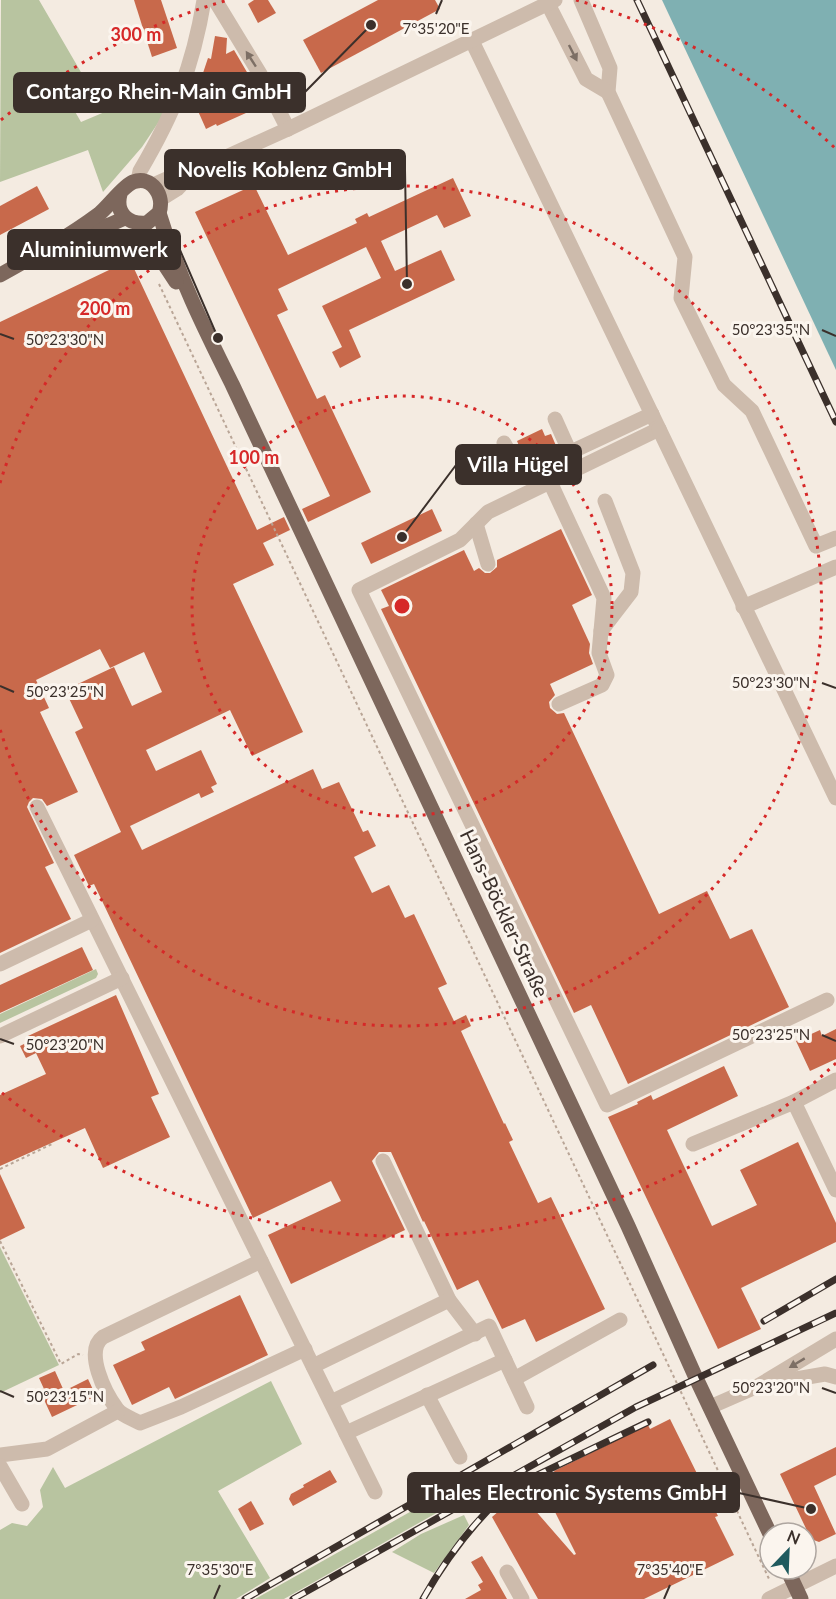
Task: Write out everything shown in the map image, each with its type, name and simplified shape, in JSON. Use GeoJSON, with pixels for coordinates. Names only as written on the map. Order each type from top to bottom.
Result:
{"type":"FeatureCollection","features":[{"type":"Feature","properties":{"kind":"main road"},"geometry":{"type":"LineString","coordinates":[[0,275],[68,237],[102,211],[127,186],[145,183],[160,206],[153,219],[109,225],[68,237]]}},
{"type":"Feature","properties":{"kind":"main road"},"geometry":{"type":"LineString","coordinates":[[120,194],[119,207],[132,221]]}},
{"type":"Feature","properties":{"kind":"main road","name":"Hans-Böckler-Straße"},"geometry":{"type":"LineString","coordinates":[[160,206],[170,248],[196,313],[232,384],[628,1226],[764,1521]]}},
{"type":"Feature","properties":{"kind":"main road","name":"Hans-Böckler-Straße"},"geometry":{"type":"LineString","coordinates":[[132,221],[196,313]]}},
{"type":"Feature","properties":{"kind":"street"},"geometry":{"type":"LineString","coordinates":[[204,0],[192,59],[179,94],[169,120],[140,171],[145,183],[193,172],[552,2],[586,79],[608,92]]}},
{"type":"Feature","properties":{"kind":"street"},"geometry":{"type":"LineString","coordinates":[[215,0],[260,74],[288,129]]}},
{"type":"Feature","properties":{"kind":"street"},"geometry":{"type":"LineString","coordinates":[[580,0],[610,68],[608,92],[684,257],[681,298],[724,385],[752,411],[816,546],[836,537]]}},
{"type":"Feature","properties":{"kind":"street"},"geometry":{"type":"LineString","coordinates":[[472,41],[836,798]]}},
{"type":"Feature","properties":{"kind":"street"},"geometry":{"type":"LineString","coordinates":[[160,206],[193,172]]}},
{"type":"Feature","properties":{"kind":"street"},"geometry":{"type":"LineString","coordinates":[[504,443],[521,474],[525,474],[652,414]]}},
{"type":"Feature","properties":{"kind":"street"},"geometry":{"type":"LineString","coordinates":[[555,419],[568,448],[573,451]]}},
{"type":"Feature","properties":{"kind":"street"},"geometry":{"type":"LineString","coordinates":[[659,429],[488,512],[460,540],[359,590],[607,1105],[827,1000]]}},
{"type":"Feature","properties":{"kind":"street"},"geometry":{"type":"LineString","coordinates":[[550,482],[604,598],[598,653],[607,675],[602,685],[560,704]]}},
{"type":"Feature","properties":{"kind":"street"},"geometry":{"type":"LineString","coordinates":[[601,631],[631,592],[633,573],[605,501]]}},
{"type":"Feature","properties":{"kind":"street"},"geometry":{"type":"LineString","coordinates":[[476,524],[488,564]]}},
{"type":"Feature","properties":{"kind":"street"},"geometry":{"type":"LineString","coordinates":[[743,607],[836,567]]}},
{"type":"Feature","properties":{"kind":"street"},"geometry":{"type":"LineString","coordinates":[[37,807],[375,1492]]}},
{"type":"Feature","properties":{"kind":"street"},"geometry":{"type":"LineString","coordinates":[[0,964],[92,920]]}},
{"type":"Feature","properties":{"kind":"street"},"geometry":{"type":"LineString","coordinates":[[0,1036],[122,978]]}},
{"type":"Feature","properties":{"kind":"street"},"geometry":{"type":"LineString","coordinates":[[693,1144],[794,1102],[836,1080]]}},
{"type":"Feature","properties":{"kind":"street"},"geometry":{"type":"LineString","coordinates":[[794,1102],[836,1190]]}},
{"type":"Feature","properties":{"kind":"street"},"geometry":{"type":"LineString","coordinates":[[383,1161],[450,1300],[475,1334]]}},
{"type":"Feature","properties":{"kind":"street"},"geometry":{"type":"LineString","coordinates":[[261,1261],[103,1337],[98,1341],[95,1349],[96,1368],[118,1411],[140,1424],[305,1349]]}},
{"type":"Feature","properties":{"kind":"street"},"geometry":{"type":"LineString","coordinates":[[313,1366],[450,1300]]}},
{"type":"Feature","properties":{"kind":"street"},"geometry":{"type":"LineString","coordinates":[[514,1379],[620,1320]]}},
{"type":"Feature","properties":{"kind":"street"},"geometry":{"type":"LineString","coordinates":[[331,1402],[489,1326],[527,1407]]}},
{"type":"Feature","properties":{"kind":"street"},"geometry":{"type":"LineString","coordinates":[[710,1407],[758,1386],[836,1339]]}},
{"type":"Feature","properties":{"kind":"street"},"geometry":{"type":"LineString","coordinates":[[346,1433],[505,1360]]}},
{"type":"Feature","properties":{"kind":"street"},"geometry":{"type":"LineString","coordinates":[[758,1386],[825,1374],[836,1377]]}},
{"type":"Feature","properties":{"kind":"street"},"geometry":{"type":"LineString","coordinates":[[427,1395],[460,1457]]}},
{"type":"Feature","properties":{"kind":"street"},"geometry":{"type":"LineString","coordinates":[[0,1455],[46,1449],[118,1411]]}},
{"type":"Feature","properties":{"kind":"street"},"geometry":{"type":"LineString","coordinates":[[0,1466],[22,1504]]}},
{"type":"Feature","properties":{"kind":"street"},"geometry":{"type":"LineString","coordinates":[[773,1597],[798,1592],[836,1566]]}},
{"type":"Feature","properties":{"kind":"street"},"geometry":{"type":"LineString","coordinates":[[507,1572],[522,1599]]}},
{"type":"Feature","properties":{"kind":"path"},"geometry":{"type":"LineString","coordinates":[[155,275],[773,1597]]}},
{"type":"Feature","properties":{"kind":"path"},"geometry":{"type":"LineString","coordinates":[[0,1169],[54,1143]]}},
{"type":"Feature","properties":{"kind":"path"},"geometry":{"type":"LineString","coordinates":[[0,1241],[61,1364],[78,1354],[96,1357]]}},
{"type":"Feature","properties":{"kind":"green space"},"geometry":{"type":"Polygon","coordinates":[[[1,0],[39,0],[89,86],[66,96],[81,122],[178,81],[168,108],[142,147],[103,192],[88,150],[0,182],[1,0]]]}},
{"type":"Feature","properties":{"kind":"green space"},"geometry":{"type":"Polygon","coordinates":[[[96,969],[98,974],[96,978],[0,1023],[0,1014],[96,969]]]}},
{"type":"Feature","properties":{"kind":"green space"},"geometry":{"type":"Polygon","coordinates":[[[0,1247],[59,1365],[0,1393],[0,1247]]]}},
{"type":"Feature","properties":{"kind":"green space"},"geometry":{"type":"Polygon","coordinates":[[[271,1381],[302,1444],[218,1491],[270,1578],[236,1599],[0,1599],[0,1530],[12,1523],[27,1526],[43,1507],[40,1490],[53,1467],[65,1488],[271,1381]]]}},
{"type":"Feature","properties":{"kind":"green space"},"geometry":{"type":"Polygon","coordinates":[[[449,1490],[456,1502],[284,1599],[255,1599],[449,1490]]]}},
{"type":"Feature","properties":{"kind":"green space"},"geometry":{"type":"Polygon","coordinates":[[[464,1515],[469,1525],[434,1573],[392,1552],[421,1534],[464,1515]]]}},
{"type":"Feature","properties":{"kind":"water"},"geometry":{"type":"Polygon","coordinates":[[[662,0],[836,0],[836,370],[662,0]]]}},
{"type":"Feature","properties":{"kind":"building"},"geometry":{"type":"Polygon","coordinates":[[[134,0],[161,0],[177,48],[152,57],[134,0]]]}},
{"type":"Feature","properties":{"kind":"building"},"geometry":{"type":"Polygon","coordinates":[[[254,0],[268,0],[276,13],[258,23],[248,4],[254,0]]]}},
{"type":"Feature","properties":{"kind":"building"},"geometry":{"type":"Polygon","coordinates":[[[378,0],[435,0],[440,9],[321,73],[303,40],[378,0]]]}},
{"type":"Feature","properties":{"kind":"building"},"geometry":{"type":"Polygon","coordinates":[[[215,36],[227,38],[226,54],[234,50],[264,105],[206,129],[194,102],[193,92],[227,81],[203,73],[208,58],[211,59],[215,36]]]}},
{"type":"Feature","properties":{"kind":"building"},"geometry":{"type":"Polygon","coordinates":[[[453,178],[471,216],[444,228],[437,215],[381,241],[395,271],[441,250],[455,280],[349,330],[361,357],[340,368],[332,352],[342,347],[322,306],[381,278],[366,247],[278,289],[288,310],[277,315],[317,399],[325,395],[371,492],[308,522],[302,509],[330,496],[195,212],[254,185],[288,255],[357,223],[355,219],[367,213],[369,217],[453,178]]]}},
{"type":"Feature","properties":{"kind":"building"},"geometry":{"type":"Polygon","coordinates":[[[37,186],[49,209],[0,235],[0,206],[37,186]]]}},
{"type":"Feature","properties":{"kind":"building"},"geometry":{"type":"Polygon","coordinates":[[[130,260],[257,530],[284,517],[290,530],[263,543],[274,565],[233,584],[303,732],[252,756],[230,710],[146,750],[156,771],[201,750],[217,784],[211,787],[214,792],[201,798],[199,793],[130,826],[142,850],[313,769],[322,789],[339,782],[363,832],[368,830],[376,846],[354,857],[372,893],[389,885],[405,918],[414,914],[447,984],[438,988],[454,1021],[466,1015],[471,1026],[461,1031],[513,1140],[509,1142],[538,1203],[551,1197],[605,1309],[536,1342],[525,1319],[502,1329],[478,1280],[457,1290],[391,1152],[379,1152],[372,1161],[405,1230],[291,1284],[268,1235],[341,1201],[331,1181],[253,1218],[94,884],[89,886],[74,855],[121,832],[75,732],[83,728],[65,690],[114,667],[132,706],[162,692],[144,652],[110,668],[100,649],[36,680],[49,708],[40,712],[78,792],[47,806],[42,799],[33,798],[27,807],[54,863],[45,867],[71,919],[0,953],[0,322],[130,260]]]}},
{"type":"Feature","properties":{"kind":"building"},"geometry":{"type":"Polygon","coordinates":[[[542,429],[545,436],[551,434],[557,448],[526,462],[517,441],[542,429]]]}},
{"type":"Feature","properties":{"kind":"building"},"geometry":{"type":"Polygon","coordinates":[[[432,509],[442,531],[371,564],[361,543],[432,509]]]}},
{"type":"Feature","properties":{"kind":"building"},"geometry":{"type":"Polygon","coordinates":[[[561,529],[592,595],[572,605],[590,644],[589,653],[593,664],[550,684],[555,695],[549,702],[550,708],[557,714],[564,713],[659,914],[707,891],[730,939],[752,929],[789,1007],[628,1084],[591,1005],[574,1013],[381,609],[389,606],[381,590],[464,550],[474,571],[479,568],[485,573],[490,573],[497,567],[497,560],[561,529]]]}},
{"type":"Feature","properties":{"kind":"building"},"geometry":{"type":"Polygon","coordinates":[[[82,947],[93,970],[0,1013],[0,985],[82,947]]]}},
{"type":"Feature","properties":{"kind":"building"},"geometry":{"type":"Polygon","coordinates":[[[116,995],[159,1094],[151,1097],[170,1137],[103,1168],[85,1128],[0,1166],[0,1095],[46,1074],[36,1053],[26,1058],[20,1046],[30,1041],[28,1036],[116,995]]]}},
{"type":"Feature","properties":{"kind":"building"},"geometry":{"type":"Polygon","coordinates":[[[836,1029],[836,1059],[810,1071],[796,1041],[820,1030],[822,1036],[836,1029]]]}},
{"type":"Feature","properties":{"kind":"building"},"geometry":{"type":"Polygon","coordinates":[[[724,1066],[738,1096],[667,1130],[712,1226],[757,1205],[740,1170],[798,1142],[836,1223],[836,1242],[741,1288],[761,1329],[718,1349],[608,1117],[638,1104],[637,1102],[651,1095],[653,1100],[724,1066]]]}},
{"type":"Feature","properties":{"kind":"building"},"geometry":{"type":"Polygon","coordinates":[[[0,1174],[25,1228],[0,1240],[0,1174]]]}},
{"type":"Feature","properties":{"kind":"building"},"geometry":{"type":"Polygon","coordinates":[[[240,1295],[268,1355],[175,1399],[169,1387],[132,1405],[113,1365],[145,1350],[141,1342],[240,1295]]]}},
{"type":"Feature","properties":{"kind":"building"},"geometry":{"type":"Polygon","coordinates":[[[55,1371],[64,1391],[88,1379],[96,1396],[52,1417],[40,1391],[44,1389],[39,1378],[55,1371]]]}},
{"type":"Feature","properties":{"kind":"building"},"geometry":{"type":"Polygon","coordinates":[[[670,1419],[718,1516],[715,1517],[734,1555],[644,1599],[538,1599],[492,1517],[520,1493],[574,1555],[576,1554],[545,1492],[560,1485],[554,1471],[648,1425],[650,1429],[670,1419]]]}},
{"type":"Feature","properties":{"kind":"building"},"geometry":{"type":"Polygon","coordinates":[[[836,1447],[836,1475],[814,1486],[836,1534],[818,1542],[818,1521],[802,1521],[780,1474],[836,1447]]]}},
{"type":"Feature","properties":{"kind":"building"},"geometry":{"type":"Polygon","coordinates":[[[330,1470],[337,1482],[293,1506],[289,1499],[291,1494],[330,1470]]]}},
{"type":"Feature","properties":{"kind":"building"},"geometry":{"type":"Polygon","coordinates":[[[251,1501],[264,1524],[250,1531],[238,1509],[251,1501]]]}},
{"type":"Feature","properties":{"kind":"building"},"geometry":{"type":"Polygon","coordinates":[[[482,1556],[507,1599],[465,1599],[481,1590],[478,1585],[483,1582],[471,1562],[482,1556]]]}},
{"type":"Feature","properties":{"kind":"railway"},"geometry":{"type":"LineString","coordinates":[[637,0],[836,422]]}},
{"type":"Feature","properties":{"kind":"railway"},"geometry":{"type":"LineString","coordinates":[[764,1321],[836,1279]]}},
{"type":"Feature","properties":{"kind":"railway"},"geometry":{"type":"LineString","coordinates":[[293,1599],[636,1407],[836,1313]]}},
{"type":"Feature","properties":{"kind":"railway"},"geometry":{"type":"LineString","coordinates":[[245,1599],[653,1365]]}},
{"type":"Feature","properties":{"kind":"railway"},"geometry":{"type":"LineString","coordinates":[[483,1501],[648,1422]]}},
{"type":"Feature","properties":{"kind":"railway"},"geometry":{"type":"LineString","coordinates":[[423,1599],[459,1544],[502,1496]]}},
{"type":"Feature","properties":{"kind":"place","name":"Contargo Rhein-Main GmbH"},"geometry":{"type":"Point","coordinates":[371,25]}},
{"type":"Feature","properties":{"kind":"place","name":"Novelis Koblenz GmbH"},"geometry":{"type":"Point","coordinates":[407,284]}},
{"type":"Feature","properties":{"kind":"place","name":"Aluminiumwerk"},"geometry":{"type":"Point","coordinates":[218,338]}},
{"type":"Feature","properties":{"kind":"place","name":"Villa Hügel"},"geometry":{"type":"Point","coordinates":[402,537]}},
{"type":"Feature","properties":{"kind":"place","name":"Thales Electronic Systems GmbH"},"geometry":{"type":"Point","coordinates":[811,1509]}}]}
